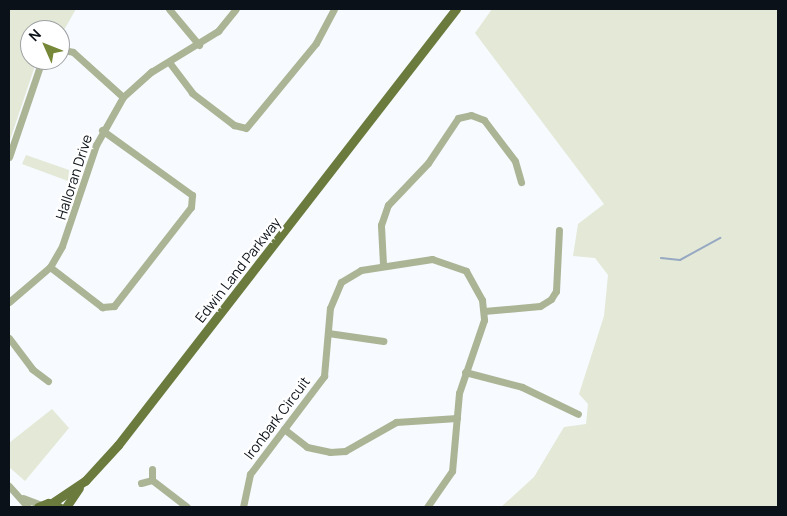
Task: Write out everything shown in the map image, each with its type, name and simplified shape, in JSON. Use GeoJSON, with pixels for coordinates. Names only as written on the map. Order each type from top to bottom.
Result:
{"type":"FeatureCollection","features":[{"type":"Feature","properties":{"kind":"main road","name":"Edwin Land Parkway"},"geometry":{"type":"LineString","coordinates":[[412,66],[452,9]]}},
{"type":"Feature","properties":{"kind":"main road","name":"Edwin Land Parkway"},"geometry":{"type":"LineString","coordinates":[[56,505],[80,486],[118,445],[456,9]]}},
{"type":"Feature","properties":{"kind":"main road","name":"Edwin Land Parkway"},"geometry":{"type":"LineString","coordinates":[[66,507],[80,486]]}},
{"type":"Feature","properties":{"kind":"main road"},"geometry":{"type":"LineString","coordinates":[[40,506],[56,505]]}},
{"type":"Feature","properties":{"kind":"street"},"geometry":{"type":"LineString","coordinates":[[169,9],[199,45]]}},
{"type":"Feature","properties":{"kind":"street","name":"Halloran Drive"},"geometry":{"type":"LineString","coordinates":[[9,302],[50,267],[74,219],[102,130],[123,96],[169,62],[199,45],[225,25],[236,9]]}},
{"type":"Feature","properties":{"kind":"street"},"geometry":{"type":"LineString","coordinates":[[169,62],[192,93],[234,125],[246,128],[316,43],[334,9]]}},
{"type":"Feature","properties":{"kind":"street"},"geometry":{"type":"LineString","coordinates":[[70,51],[123,96]]}},
{"type":"Feature","properties":{"kind":"street"},"geometry":{"type":"LineString","coordinates":[[9,157],[39,70]]}},
{"type":"Feature","properties":{"kind":"street"},"geometry":{"type":"LineString","coordinates":[[383,264],[381,225],[388,205],[433,156],[460,117],[473,115],[484,120],[514,158],[521,182]]}},
{"type":"Feature","properties":{"kind":"street"},"geometry":{"type":"LineString","coordinates":[[50,267],[102,308],[114,306],[191,206],[187,192],[102,130]]}},
{"type":"Feature","properties":{"kind":"street"},"geometry":{"type":"LineString","coordinates":[[484,311],[540,306],[551,299],[556,291],[559,230]]}},
{"type":"Feature","properties":{"kind":"street","name":"Ironbark Circuit"},"geometry":{"type":"LineString","coordinates":[[243,507],[248,478],[324,376],[332,298],[340,282],[383,264],[432,259],[457,264],[471,279],[484,311],[482,334],[465,372],[457,418],[452,471],[427,507]]}},
{"type":"Feature","properties":{"kind":"street"},"geometry":{"type":"LineString","coordinates":[[328,333],[384,342]]}},
{"type":"Feature","properties":{"kind":"street"},"geometry":{"type":"LineString","coordinates":[[9,338],[32,369],[48,381]]}},
{"type":"Feature","properties":{"kind":"street"},"geometry":{"type":"LineString","coordinates":[[465,372],[522,386],[578,414]]}},
{"type":"Feature","properties":{"kind":"street"},"geometry":{"type":"LineString","coordinates":[[284,429],[307,446],[330,452],[345,451],[396,422],[457,418]]}},
{"type":"Feature","properties":{"kind":"street"},"geometry":{"type":"LineString","coordinates":[[152,469],[152,480]]}},
{"type":"Feature","properties":{"kind":"street"},"geometry":{"type":"LineString","coordinates":[[141,483],[152,480]]}},
{"type":"Feature","properties":{"kind":"street"},"geometry":{"type":"LineString","coordinates":[[152,480],[187,507]]}},
{"type":"Feature","properties":{"kind":"street"},"geometry":{"type":"LineString","coordinates":[[9,486],[22,498],[28,507]]}},
{"type":"Feature","properties":{"kind":"street"},"geometry":{"type":"LineString","coordinates":[[22,498],[40,506]]}},
{"type":"Feature","properties":{"kind":"green space"},"geometry":{"type":"Polygon","coordinates":[[[9,9],[76,9],[70,20],[20,20],[20,70],[34,70],[9,143],[9,9]]]}},
{"type":"Feature","properties":{"kind":"green space"},"geometry":{"type":"Polygon","coordinates":[[[492,9],[778,9],[778,507],[501,507],[534,477],[564,427],[586,424],[588,404],[579,394],[604,316],[608,275],[595,258],[573,256],[578,224],[604,204],[475,33],[492,9]]]}},
{"type":"Feature","properties":{"kind":"green space"},"geometry":{"type":"Polygon","coordinates":[[[26,155],[69,170],[68,181],[22,164],[26,155]]]}},
{"type":"Feature","properties":{"kind":"green space"},"geometry":{"type":"Polygon","coordinates":[[[52,409],[69,428],[25,481],[9,467],[9,443],[52,409]]]}},
{"type":"Feature","properties":{"kind":"waterway"},"geometry":{"type":"LineString","coordinates":[[661,258],[680,260],[720,238]]}}]}
